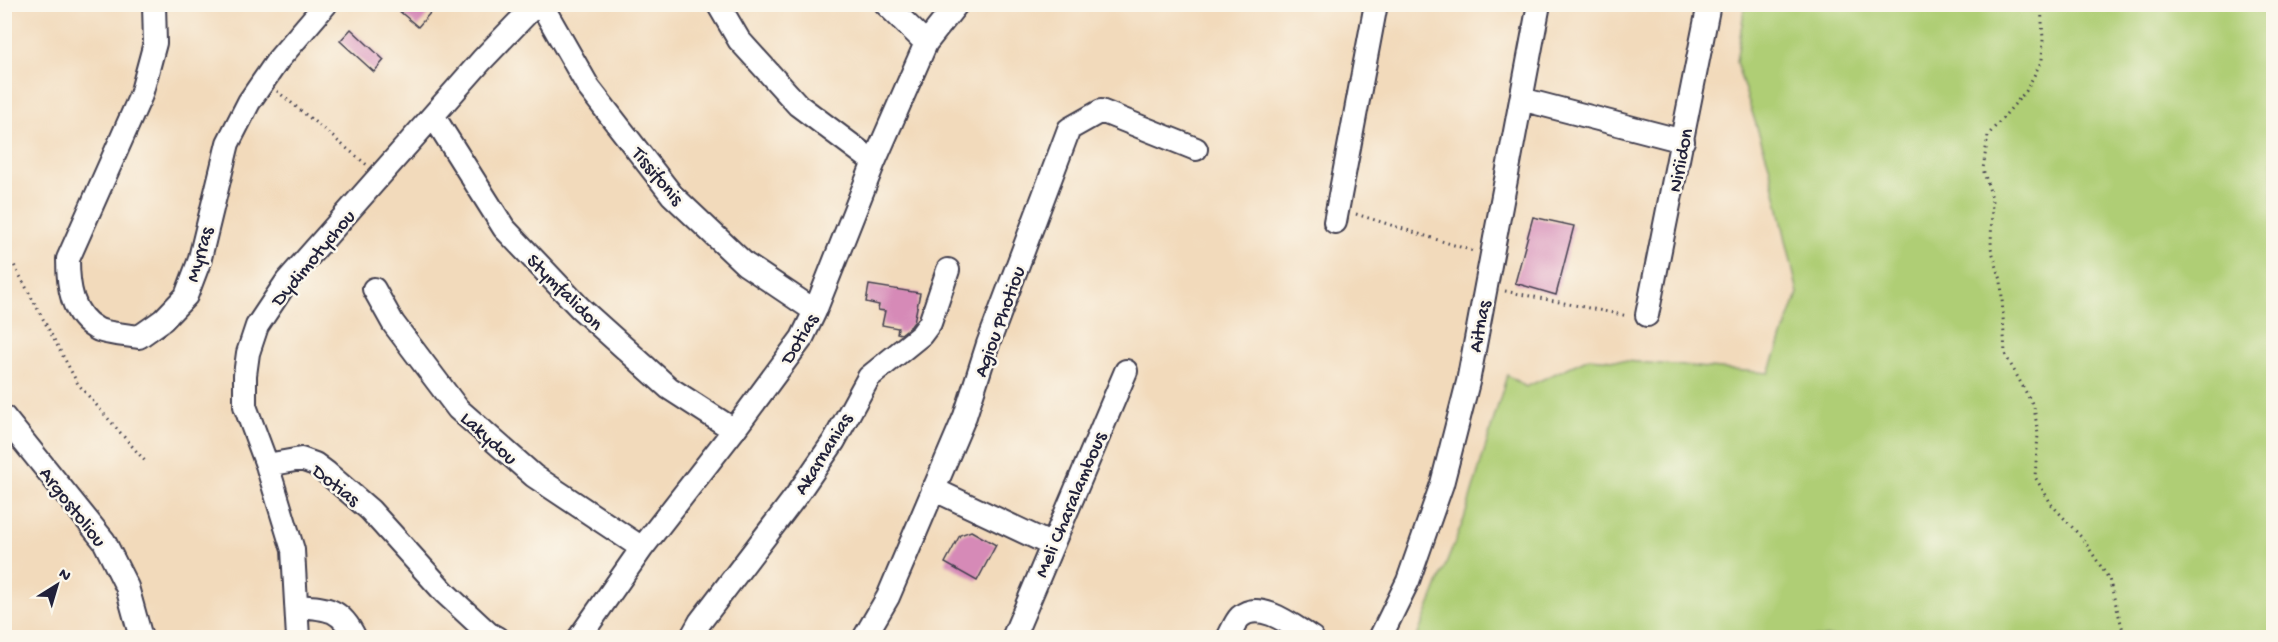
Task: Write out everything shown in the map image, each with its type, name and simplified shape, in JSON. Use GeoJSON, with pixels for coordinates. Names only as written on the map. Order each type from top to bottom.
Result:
{"type":"FeatureCollection","features":[{"type":"Feature","properties":{"kind":"street","name":"Myrras"},"geometry":{"type":"LineString","coordinates":[[154,4],[155,43],[141,95],[68,259],[68,286],[79,312],[98,330],[139,337],[163,320],[186,296],[199,262],[228,143],[249,102],[278,60],[326,4]]}},
{"type":"Feature","properties":{"kind":"street","name":"Dydimotychou"},"geometry":{"type":"LineString","coordinates":[[298,638],[293,550],[267,465],[245,406],[248,353],[257,326],[286,281],[434,117],[482,60],[536,4]]}},
{"type":"Feature","properties":{"kind":"street","name":"Tissifonis"},"geometry":{"type":"LineString","coordinates":[[541,4],[588,88],[672,195],[745,264],[815,311]]}},
{"type":"Feature","properties":{"kind":"street"},"geometry":{"type":"LineString","coordinates":[[718,4],[739,40],[798,105],[874,162]]}},
{"type":"Feature","properties":{"kind":"street"},"geometry":{"type":"LineString","coordinates":[[886,4],[926,43]]}},
{"type":"Feature","properties":{"kind":"street","name":"Dotias"},"geometry":{"type":"LineString","coordinates":[[579,638],[642,548],[802,338],[815,311],[874,162],[926,43],[957,4]]}},
{"type":"Feature","properties":{"kind":"street"},"geometry":{"type":"LineString","coordinates":[[1336,215],[1376,4]]}},
{"type":"Feature","properties":{"kind":"street","name":"Aitnas"},"geometry":{"type":"LineString","coordinates":[[1380,638],[1408,581],[1442,484],[1468,382],[1539,4]]}},
{"type":"Feature","properties":{"kind":"street","name":"Niriidon"},"geometry":{"type":"LineString","coordinates":[[1647,315],[1709,4]]}},
{"type":"Feature","properties":{"kind":"street"},"geometry":{"type":"LineString","coordinates":[[1521,99],[1683,141]]}},
{"type":"Feature","properties":{"kind":"street","name":"Agiou Photiou"},"geometry":{"type":"LineString","coordinates":[[864,638],[888,597],[965,416],[988,344],[1069,129],[1101,111],[1196,149]]}},
{"type":"Feature","properties":{"kind":"street","name":"Stymfalidon"},"geometry":{"type":"LineString","coordinates":[[434,117],[504,228],[580,308],[669,388],[734,430]]}},
{"type":"Feature","properties":{"kind":"street","name":"Akarnanias"},"geometry":{"type":"LineString","coordinates":[[691,638],[700,622],[834,441],[869,377],[921,335],[930,323],[948,270]]}},
{"type":"Feature","properties":{"kind":"street","name":"Lakydou"},"geometry":{"type":"LineString","coordinates":[[374,289],[393,322],[458,410],[534,476],[642,548]]}},
{"type":"Feature","properties":{"kind":"street","name":"Meli Charalambous"},"geometry":{"type":"LineString","coordinates":[[1013,638],[1126,371]]}},
{"type":"Feature","properties":{"kind":"street","name":"Argostoliou"},"geometry":{"type":"LineString","coordinates":[[4,417],[104,542],[127,587],[141,638]]}},
{"type":"Feature","properties":{"kind":"street","name":"Dotias"},"geometry":{"type":"LineString","coordinates":[[267,465],[301,459],[315,464],[327,473],[370,510],[445,593],[488,633],[497,638]]}},
{"type":"Feature","properties":{"kind":"street"},"geometry":{"type":"LineString","coordinates":[[933,489],[1052,545]]}},
{"type":"Feature","properties":{"kind":"street"},"geometry":{"type":"LineString","coordinates":[[297,606],[324,608],[336,613],[346,622],[355,638]]}},
{"type":"Feature","properties":{"kind":"street"},"geometry":{"type":"LineString","coordinates":[[1228,638],[1241,617],[1253,611],[1266,612],[1312,638]]}},
{"type":"Feature","properties":{"kind":"path"},"geometry":{"type":"LineString","coordinates":[[2041,4],[2042,60],[2026,91],[1988,135],[1983,169],[1992,198],[1991,248],[2001,280],[2005,354],[2034,407],[2038,434],[2035,477],[2052,505],[2083,539],[2109,579],[2125,638]]}},
{"type":"Feature","properties":{"kind":"path"},"geometry":{"type":"LineString","coordinates":[[264,81],[381,176]]}},
{"type":"Feature","properties":{"kind":"path"},"geometry":{"type":"LineString","coordinates":[[1336,215],[1491,257]]}},
{"type":"Feature","properties":{"kind":"path"},"geometry":{"type":"LineString","coordinates":[[4,263],[13,263],[78,384],[145,461]]}},
{"type":"Feature","properties":{"kind":"path"},"geometry":{"type":"LineString","coordinates":[[1486,287],[1642,319],[1647,315]]}},
{"type":"Feature","properties":{"kind":"green space"},"geometry":{"type":"Polygon","coordinates":[[[1745,5],[2273,5],[2273,637],[1417,637],[1464,519],[1507,375],[1526,387],[1589,358],[1769,373],[1798,293],[1769,165],[1736,62],[1745,5]]]}},
{"type":"Feature","properties":{"kind":"building"},"geometry":{"type":"Polygon","coordinates":[[[391,4],[420,4],[430,13],[418,27],[391,4]]]}},
{"type":"Feature","properties":{"kind":"building"},"geometry":{"type":"Polygon","coordinates":[[[351,29],[384,60],[374,72],[340,41],[351,29]]]}},
{"type":"Feature","properties":{"kind":"building"},"geometry":{"type":"Polygon","coordinates":[[[1533,217],[1574,226],[1556,295],[1515,283],[1533,217]]]}},
{"type":"Feature","properties":{"kind":"building"},"geometry":{"type":"Polygon","coordinates":[[[869,285],[920,293],[914,322],[911,326],[901,334],[897,333],[898,328],[882,325],[885,311],[878,310],[879,305],[866,302],[869,285]]]}},
{"type":"Feature","properties":{"kind":"building"},"geometry":{"type":"Polygon","coordinates":[[[971,531],[996,545],[977,581],[945,563],[960,535],[971,531]]]}}]}
